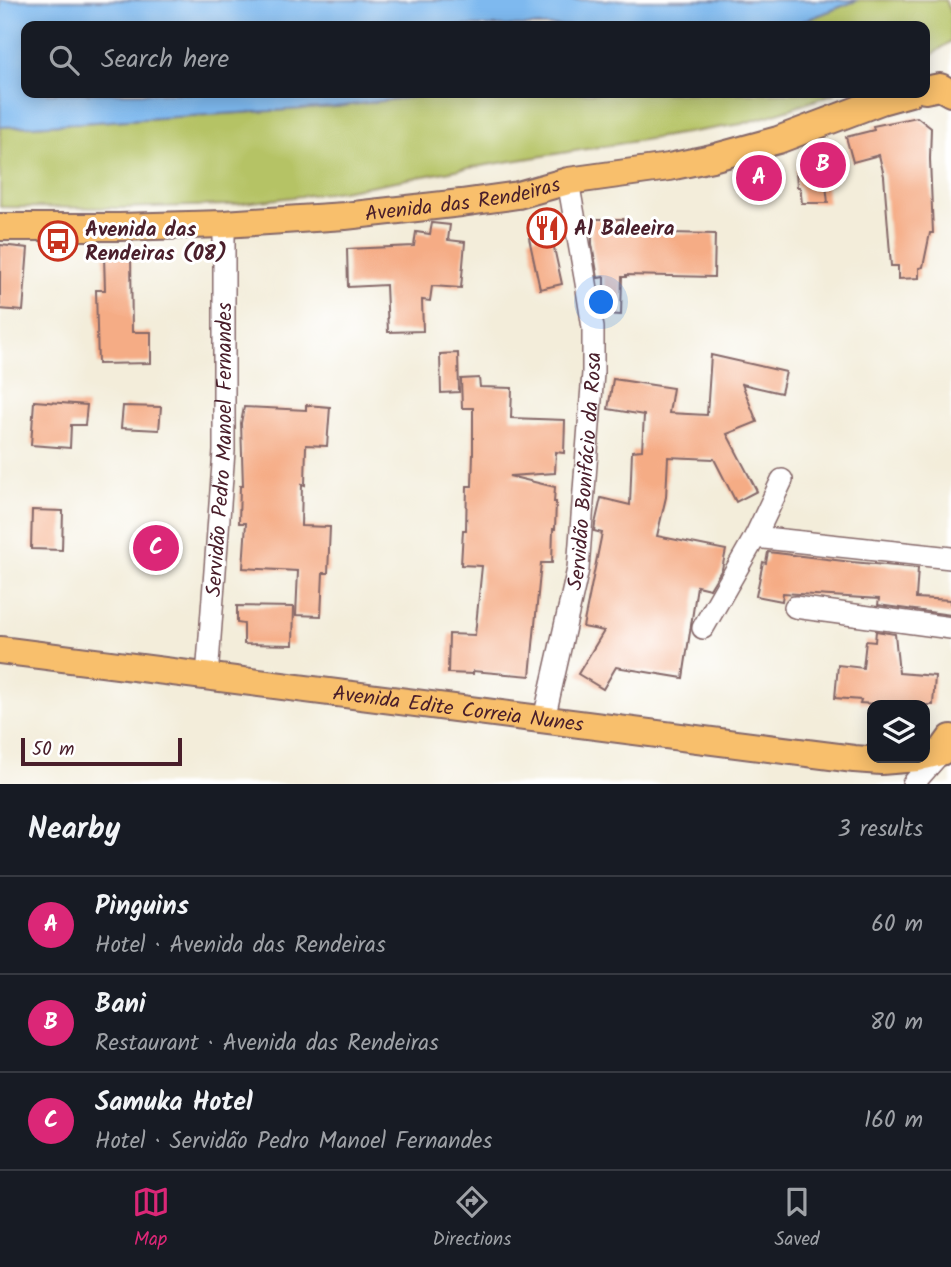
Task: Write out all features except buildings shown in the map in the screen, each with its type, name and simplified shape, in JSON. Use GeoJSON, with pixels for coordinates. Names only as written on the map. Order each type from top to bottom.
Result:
{"type":"FeatureCollection","features":[{"type":"Feature","properties":{"kind":"main road","name":"Avenida das Rendeiras"},"geometry":{"type":"LineString","coordinates":[[0,227],[119,227],[224,223],[345,216],[461,204],[518,195],[568,181],[669,167],[712,158],[778,140],[892,98]]}},
{"type":"Feature","properties":{"kind":"main road","name":"Avenida Edite Correia Nunes"},"geometry":{"type":"LineString","coordinates":[[0,650],[854,759],[881,761],[934,751]]}},
{"type":"Feature","properties":{"kind":"main road"},"geometry":{"type":"LineString","coordinates":[[854,759],[865,784]]}},
{"type":"Feature","properties":{"kind":"street","name":"Servidão Bonifácio da Rosa"},"geometry":{"type":"LineString","coordinates":[[544,719],[579,569],[593,373],[593,328],[568,181]]}},
{"type":"Feature","properties":{"kind":"street","name":"Servidão Pedro Manoel Fernandes"},"geometry":{"type":"LineString","coordinates":[[207,677],[224,452],[224,223]]}},
{"type":"Feature","properties":{"kind":"street"},"geometry":{"type":"LineString","coordinates":[[703,628],[755,537],[782,480]]}},
{"type":"Feature","properties":{"kind":"street"},"geometry":{"type":"LineString","coordinates":[[755,537],[951,558]]}},
{"type":"Feature","properties":{"kind":"street"},"geometry":{"type":"LineString","coordinates":[[795,607],[951,628]]}},
{"type":"Feature","properties":{"kind":"street"},"geometry":{"type":"LineString","coordinates":[[913,784],[934,751]]}},
{"type":"Feature","properties":{"kind":"green space"},"geometry":{"type":"Polygon","coordinates":[[[858,0],[945,0],[951,13],[951,41],[930,56],[930,21],[804,21],[858,0]]]}},
{"type":"Feature","properties":{"kind":"green space"},"geometry":{"type":"Polygon","coordinates":[[[406,98],[821,98],[742,124],[342,191],[228,205],[0,207],[0,127],[335,107],[406,98]]]}},
{"type":"Feature","properties":{"kind":"water"},"geometry":{"type":"Polygon","coordinates":[[[0,0],[858,0],[804,21],[21,21],[21,98],[406,98],[335,107],[0,127],[0,0]]]}},
{"type":"Feature","properties":{"kind":"place","name":"Bani"},"geometry":{"type":"Point","coordinates":[823,165]}},
{"type":"Feature","properties":{"kind":"place","name":"Pinguins"},"geometry":{"type":"Point","coordinates":[759,178]}},
{"type":"Feature","properties":{"kind":"place","name":"Al Baleeira"},"geometry":{"type":"Point","coordinates":[547,228]}},
{"type":"Feature","properties":{"kind":"place","name":"Avenida das Rendeiras (08)"},"geometry":{"type":"Point","coordinates":[58,241]}},
{"type":"Feature","properties":{"kind":"place","name":"Samuka Hotel"},"geometry":{"type":"Point","coordinates":[156,548]}}]}
